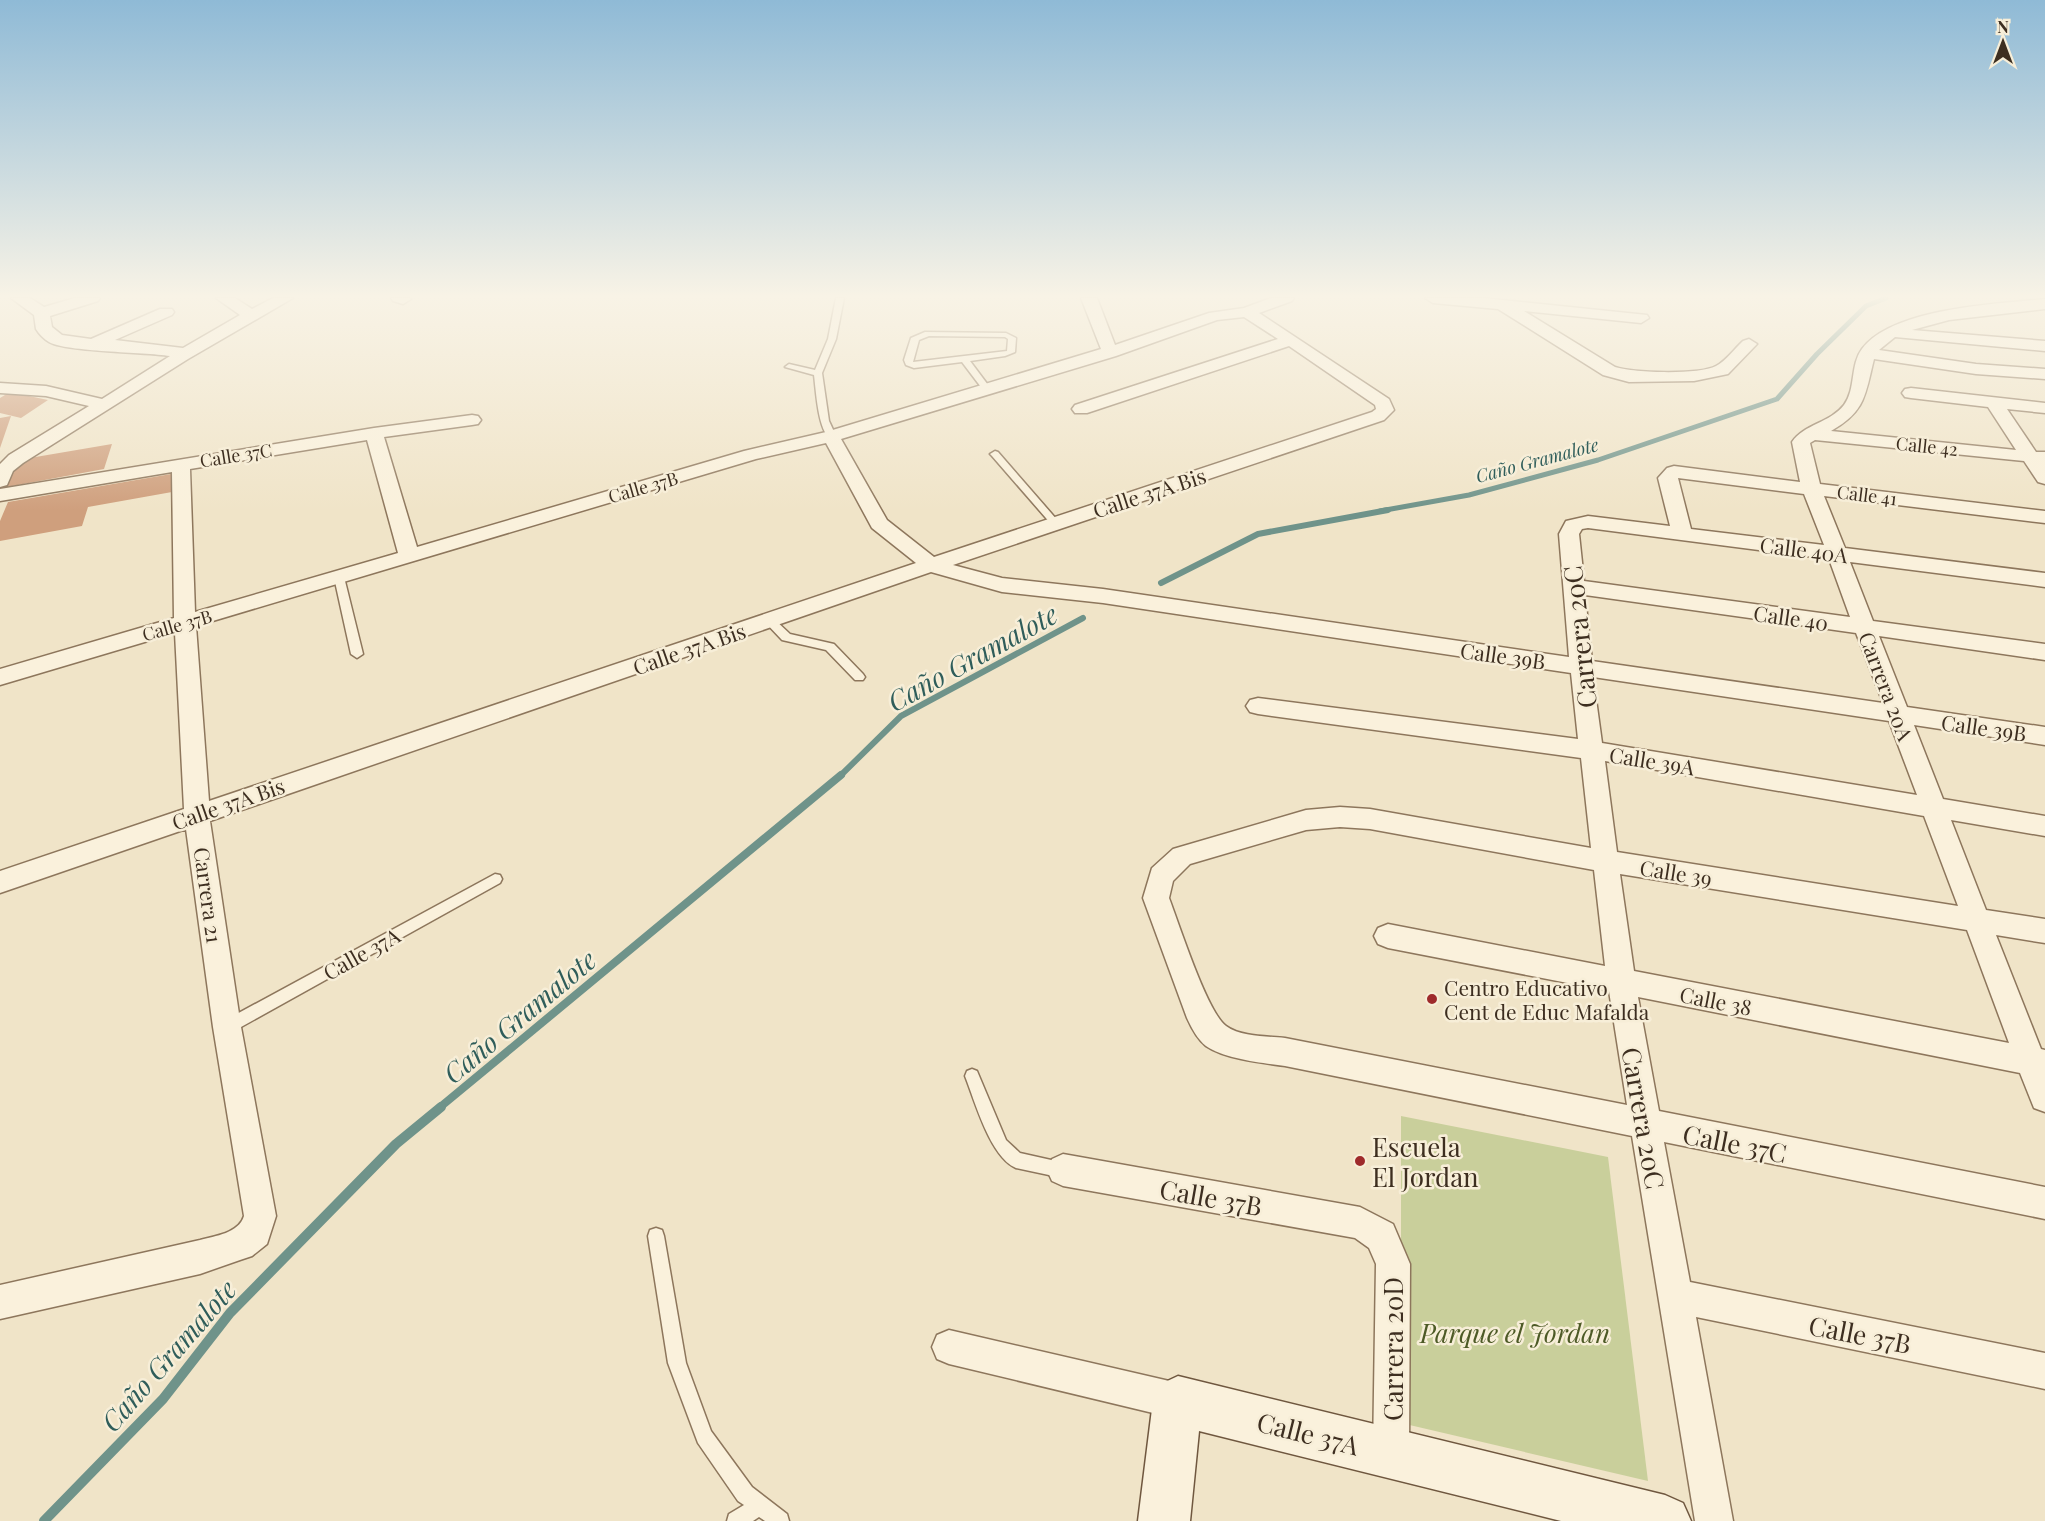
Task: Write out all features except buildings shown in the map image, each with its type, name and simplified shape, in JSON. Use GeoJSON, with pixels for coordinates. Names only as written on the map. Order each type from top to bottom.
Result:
{"type":"FeatureCollection","features":[{"type":"Feature","properties":{"kind":"street"},"geometry":{"type":"LineString","coordinates":[[0,481],[5,469],[16,459],[161,369]]}},
{"type":"Feature","properties":{"kind":"street","name":"Calle 37B"},"geometry":{"type":"LineString","coordinates":[[0,677],[751,455],[831,436],[1054,369]]}},
{"type":"Feature","properties":{"kind":"street"},"geometry":{"type":"LineString","coordinates":[[1081,409],[1203,369]]}},
{"type":"Feature","properties":{"kind":"street","name":"Calle 37A Bis"},"geometry":{"type":"LineString","coordinates":[[0,882],[1055,523],[1378,416],[1385,410],[1383,403],[1333,369]]}},
{"type":"Feature","properties":{"kind":"street"},"geometry":{"type":"LineString","coordinates":[[1606,369],[1629,377],[1651,379],[1694,376],[1723,369]]}},
{"type":"Feature","properties":{"kind":"street"},"geometry":{"type":"LineString","coordinates":[[1810,434],[1839,419],[1851,407],[1864,369]]}},
{"type":"Feature","properties":{"kind":"street"},"geometry":{"type":"LineString","coordinates":[[1976,369],[2045,374]]}},
{"type":"Feature","properties":{"kind":"street"},"geometry":{"type":"LineString","coordinates":[[0,388],[46,391],[102,404]]}},
{"type":"Feature","properties":{"kind":"street"},"geometry":{"type":"LineString","coordinates":[[1911,393],[2045,408]]}},
{"type":"Feature","properties":{"kind":"street"},"geometry":{"type":"LineString","coordinates":[[1993,402],[2037,457],[2045,478]]}},
{"type":"Feature","properties":{"kind":"street","name":"Calle 37C"},"geometry":{"type":"LineString","coordinates":[[0,495],[374,433],[472,420]]}},
{"type":"Feature","properties":{"kind":"street"},"geometry":{"type":"LineString","coordinates":[[374,433],[410,556]]}},
{"type":"Feature","properties":{"kind":"street","name":"Calle 42"},"geometry":{"type":"LineString","coordinates":[[1810,434],[2037,457]]}},
{"type":"Feature","properties":{"kind":"street","name":"Carrera 20A"},"geometry":{"type":"LineString","coordinates":[[1810,434],[1802,442],[1803,459],[1812,489],[1977,919],[2038,1062],[2045,1098]]}},
{"type":"Feature","properties":{"kind":"street"},"geometry":{"type":"LineString","coordinates":[[831,436],[879,524],[933,566]]}},
{"type":"Feature","properties":{"kind":"street","name":"Carrera 21"},"geometry":{"type":"LineString","coordinates":[[0,1302],[200,1257],[240,1244],[255,1232],[260,1216],[227,1027],[197,814],[182,565],[182,464]]}},
{"type":"Feature","properties":{"kind":"street","name":"Calle 41"},"geometry":{"type":"LineString","coordinates":[[1682,534],[1667,477],[1674,472],[1689,472],[2045,517]]}},
{"type":"Feature","properties":{"kind":"street","name":"Calle 40A"},"geometry":{"type":"LineString","coordinates":[[1569,534],[1571,527],[1576,523],[1587,522],[2045,580]]}},
{"type":"Feature","properties":{"kind":"street","name":"Carrera 20C"},"geometry":{"type":"LineString","coordinates":[[1569,534],[1581,667],[1621,982],[1714,1521]]}},
{"type":"Feature","properties":{"kind":"street","name":"Calle 39B"},"geometry":{"type":"LineString","coordinates":[[933,566],[1002,585],[1103,596],[2045,736]]}},
{"type":"Feature","properties":{"kind":"street","name":"Calle 40"},"geometry":{"type":"LineString","coordinates":[[1573,586],[2045,652]]}},
{"type":"Feature","properties":{"kind":"street","name":"Calle 39A"},"geometry":{"type":"LineString","coordinates":[[1258,706],[1592,750],[2045,826]]}},
{"type":"Feature","properties":{"kind":"street","name":"Calle 39"},"geometry":{"type":"LineString","coordinates":[[1285,1052],[1245,1047],[1216,1036],[1201,1018],[1156,898],[1161,876],[1182,856],[1306,820],[1340,817],[1370,819],[1605,861],[2045,931]]}},
{"type":"Feature","properties":{"kind":"street","name":"Calle 38"},"geometry":{"type":"LineString","coordinates":[[1388,936],[2038,1062]]}},
{"type":"Feature","properties":{"kind":"street","name":"Calle 37C"},"geometry":{"type":"LineString","coordinates":[[1285,1052],[1646,1126],[2045,1203]]}},
{"type":"Feature","properties":{"kind":"street","name":"Calle 37B"},"geometry":{"type":"LineString","coordinates":[[1063,1170],[1360,1223]]}},
{"type":"Feature","properties":{"kind":"street","name":"Carrera 20D"},"geometry":{"type":"LineString","coordinates":[[1360,1223],[1381,1236],[1393,1264],[1391,1454]]}},
{"type":"Feature","properties":{"kind":"street","name":"Calle 37B"},"geometry":{"type":"LineString","coordinates":[[1675,1296],[2045,1371]]}},
{"type":"Feature","properties":{"kind":"street","name":"Calle 37A"},"geometry":{"type":"LineString","coordinates":[[949,1347],[1665,1521]]}},
{"type":"Feature","properties":{"kind":"street"},"geometry":{"type":"LineString","coordinates":[[1164,1521],[1178,1401]]}},
{"type":"Feature","properties":{"kind":"lane"},"geometry":{"type":"LineString","coordinates":[[799,369],[818,373]]}},
{"type":"Feature","properties":{"kind":"lane"},"geometry":{"type":"LineString","coordinates":[[820,369],[818,373],[825,421],[831,436]]}},
{"type":"Feature","properties":{"kind":"lane"},"geometry":{"type":"LineString","coordinates":[[972,369],[987,389]]}},
{"type":"Feature","properties":{"kind":"lane"},"geometry":{"type":"LineString","coordinates":[[996,454],[1055,523]]}},
{"type":"Feature","properties":{"kind":"lane"},"geometry":{"type":"LineString","coordinates":[[339,577],[357,654]]}},
{"type":"Feature","properties":{"kind":"lane"},"geometry":{"type":"LineString","coordinates":[[769,621],[786,637],[830,647],[859,677]]}},
{"type":"Feature","properties":{"kind":"lane","name":"Calle 37A"},"geometry":{"type":"LineString","coordinates":[[227,1027],[495,879]]}},
{"type":"Feature","properties":{"kind":"lane"},"geometry":{"type":"LineString","coordinates":[[972,1076],[1001,1145],[1016,1160],[1063,1170]]}},
{"type":"Feature","properties":{"kind":"lane"},"geometry":{"type":"LineString","coordinates":[[656,1236],[676,1363],[704,1437],[745,1494],[780,1521]]}},
{"type":"Feature","properties":{"kind":"lane"},"geometry":{"type":"LineString","coordinates":[[736,1521],[760,1505]]}},
{"type":"Feature","properties":{"kind":"green space","name":"Parque el Jordan"},"geometry":{"type":"Polygon","coordinates":[[[1401,1116],[1608,1157],[1648,1481],[1401,1423],[1401,1116]]]}},
{"type":"Feature","properties":{"kind":"waterway","name":"Caño Gramalote"},"geometry":{"type":"LineString","coordinates":[[1380,511],[1469,495],[1598,460],[1777,399],[1804,369]]}},
{"type":"Feature","properties":{"kind":"waterway","name":"Caño Gramalote"},"geometry":{"type":"LineString","coordinates":[[1161,583],[1258,534],[1388,510]]}},
{"type":"Feature","properties":{"kind":"waterway","name":"Caño Gramalote"},"geometry":{"type":"LineString","coordinates":[[839,777],[901,716],[1083,618]]}},
{"type":"Feature","properties":{"kind":"waterway","name":"Caño Gramalote"},"geometry":{"type":"LineString","coordinates":[[439,1108],[841,775]]}},
{"type":"Feature","properties":{"kind":"waterway","name":"Caño Gramalote"},"geometry":{"type":"LineString","coordinates":[[44,1521],[163,1399],[230,1313],[396,1144],[441,1107]]}},
{"type":"Feature","properties":{"kind":"place","name":"Centro Educativo Cent de Educ Mafalda"},"geometry":{"type":"Point","coordinates":[1432,999]}},
{"type":"Feature","properties":{"kind":"place","name":"Escuela El Jordan"},"geometry":{"type":"Point","coordinates":[1360,1161]}}]}
